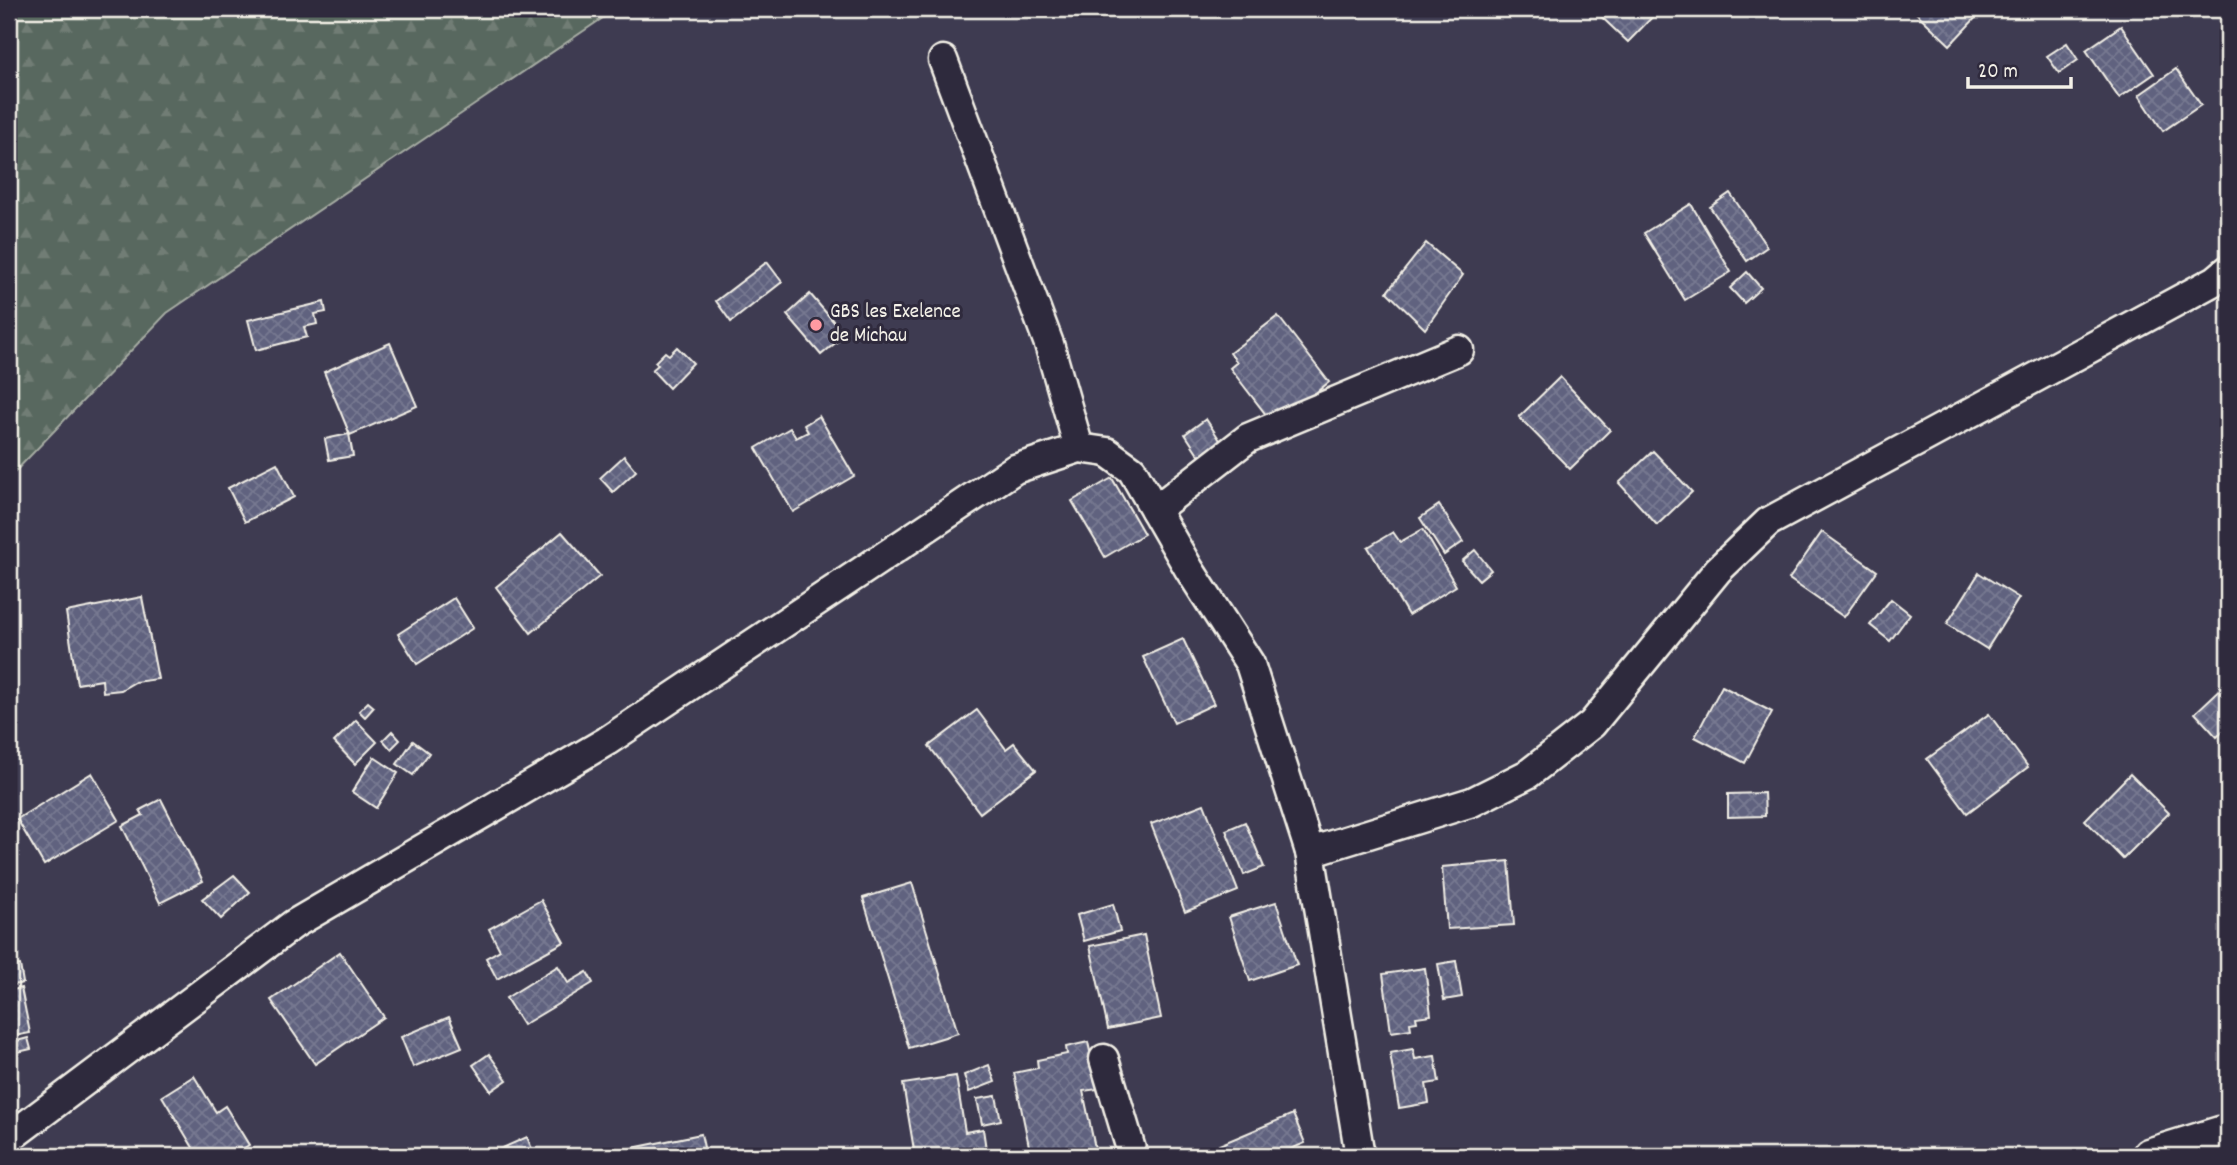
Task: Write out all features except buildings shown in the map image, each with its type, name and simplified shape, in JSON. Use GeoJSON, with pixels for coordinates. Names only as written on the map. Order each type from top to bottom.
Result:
{"type":"FeatureCollection","features":[{"type":"Feature","properties":{"kind":"street"},"geometry":{"type":"LineString","coordinates":[[943,60],[1049,344],[1079,448]]}},
{"type":"Feature","properties":{"kind":"street"},"geometry":{"type":"LineString","coordinates":[[1310,852],[1472,802],[1528,774],[1592,724],[1718,570],[1768,522],[2216,280],[2228,270]]}},
{"type":"Feature","properties":{"kind":"street"},"geometry":{"type":"LineString","coordinates":[[1155,510],[1248,438],[1459,350]]}},
{"type":"Feature","properties":{"kind":"street"},"geometry":{"type":"LineString","coordinates":[[9,1138],[294,924],[607,741],[1015,470],[1079,448],[1108,452],[1132,470],[1189,569],[1250,664],[1310,852],[1360,1156]]}},
{"type":"Feature","properties":{"kind":"street"},"geometry":{"type":"LineString","coordinates":[[1104,1059],[1133,1156]]}},
{"type":"Feature","properties":{"kind":"street"},"geometry":{"type":"LineString","coordinates":[[2150,1156],[2228,1132]]}},
{"type":"Feature","properties":{"kind":"green space"},"geometry":{"type":"Polygon","coordinates":[[[9,9],[616,9],[167,313],[9,478],[9,9]]]}},
{"type":"Feature","properties":{"kind":"place","name":"GBS les Exelence de Michau"},"geometry":{"type":"Point","coordinates":[816,325]}}]}
